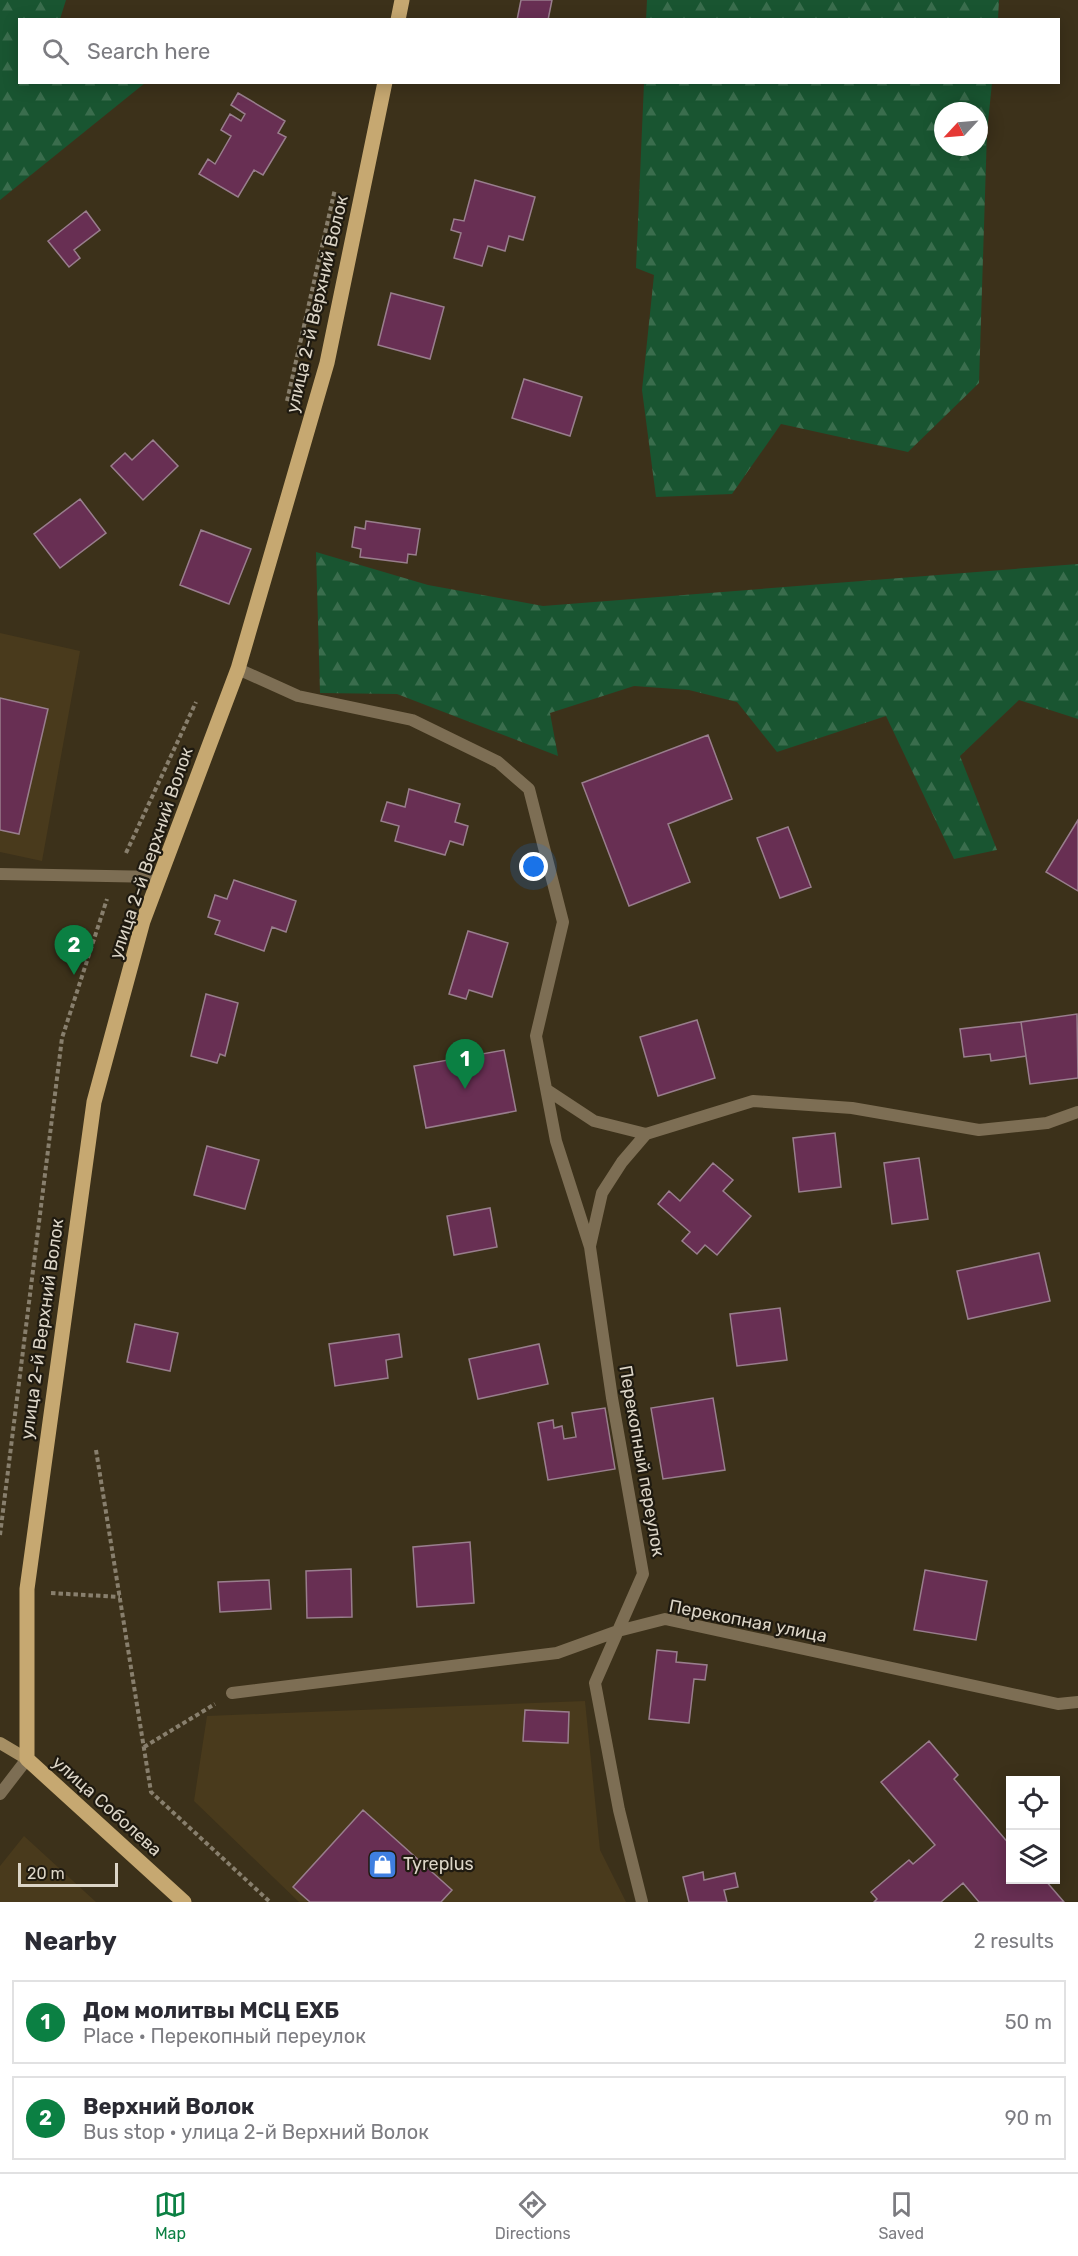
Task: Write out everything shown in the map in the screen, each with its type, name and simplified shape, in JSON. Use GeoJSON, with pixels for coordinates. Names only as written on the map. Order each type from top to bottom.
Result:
{"type":"FeatureCollection","features":[{"type":"Feature","properties":{"kind":"main road"},"geometry":{"type":"LineString","coordinates":[[398,18],[402,0]]}},
{"type":"Feature","properties":{"kind":"main road","name":"улица 2-й Верхний Волок"},"geometry":{"type":"LineString","coordinates":[[27,1759],[27,1589],[94,1102],[143,921],[238,669],[327,363],[385,84]]}},
{"type":"Feature","properties":{"kind":"main road","name":"улица Соболева"},"geometry":{"type":"LineString","coordinates":[[27,1759],[184,1902]]}},
{"type":"Feature","properties":{"kind":"street","name":"Перекопный переулок"},"geometry":{"type":"LineString","coordinates":[[238,669],[298,696],[412,720],[498,762],[529,789],[563,922],[536,1036],[556,1142],[590,1247],[612,1398],[643,1574],[595,1683],[619,1810],[642,1902]]}},
{"type":"Feature","properties":{"kind":"street"},"geometry":{"type":"LineString","coordinates":[[0,874],[160,877]]}},
{"type":"Feature","properties":{"kind":"street"},"geometry":{"type":"LineString","coordinates":[[547,1090],[594,1120],[646,1134],[753,1101],[852,1108],[979,1130],[1047,1123],[1078,1112]]}},
{"type":"Feature","properties":{"kind":"street"},"geometry":{"type":"LineString","coordinates":[[590,1247],[602,1193],[622,1162],[646,1134]]}},
{"type":"Feature","properties":{"kind":"street","name":"Перекопная улица"},"geometry":{"type":"LineString","coordinates":[[232,1693],[557,1653],[618,1631],[665,1619],[1058,1704],[1078,1702]]}},
{"type":"Feature","properties":{"kind":"street","name":"улица Соболева"},"geometry":{"type":"LineString","coordinates":[[0,1743],[27,1759]]}},
{"type":"Feature","properties":{"kind":"street"},"geometry":{"type":"LineString","coordinates":[[0,1794],[27,1759]]}},
{"type":"Feature","properties":{"kind":"path"},"geometry":{"type":"LineString","coordinates":[[96,1450],[151,1792],[270,1902]]}},
{"type":"Feature","properties":{"kind":"path"},"geometry":{"type":"LineString","coordinates":[[27,1589],[77,1596],[120,1597]]}},
{"type":"Feature","properties":{"kind":"path"},"geometry":{"type":"LineString","coordinates":[[144,1747],[232,1693]]}},
{"type":"Feature","properties":{"kind":"shaded area"},"geometry":{"type":"Polygon","coordinates":[[[0,633],[80,651],[42,861],[0,852],[0,633]]]}},
{"type":"Feature","properties":{"kind":"shaded area"},"geometry":{"type":"Polygon","coordinates":[[[585,1701],[600,1850],[626,1902],[299,1902],[194,1801],[207,1716],[585,1701]]]}},
{"type":"Feature","properties":{"kind":"shaded area"},"geometry":{"type":"Polygon","coordinates":[[[24,1836],[96,1902],[0,1902],[0,1866],[24,1836]]]}},
{"type":"Feature","properties":{"kind":"green space"},"geometry":{"type":"Polygon","coordinates":[[[0,0],[66,0],[60,18],[18,18],[18,84],[144,84],[0,200],[0,0]]]}},
{"type":"Feature","properties":{"kind":"green space"},"geometry":{"type":"Polygon","coordinates":[[[647,0],[999,0],[998,18],[646,18],[647,0]]]}},
{"type":"Feature","properties":{"kind":"green space"},"geometry":{"type":"Polygon","coordinates":[[[644,84],[992,84],[988,122],[988,102],[934,102],[934,156],[986,156],[979,383],[908,452],[781,424],[732,494],[656,497],[642,390],[654,275],[636,268],[644,84]]]}},
{"type":"Feature","properties":{"kind":"green space"},"geometry":{"type":"Polygon","coordinates":[[[316,552],[428,585],[543,606],[1078,564],[1078,719],[1019,700],[960,756],[997,850],[954,859],[886,716],[777,752],[737,702],[689,690],[634,686],[550,713],[558,756],[397,694],[320,693],[316,552]]]}},
{"type":"Feature","properties":{"kind":"building"},"geometry":{"type":"Polygon","coordinates":[[[521,0],[552,0],[548,18],[517,18],[521,0]]]}},
{"type":"Feature","properties":{"kind":"building"},"geometry":{"type":"Polygon","coordinates":[[[238,93],[285,121],[278,133],[286,137],[263,175],[254,170],[238,197],[199,174],[208,159],[215,164],[231,136],[221,130],[230,114],[241,121],[245,114],[231,105],[238,93]]]}},
{"type":"Feature","properties":{"kind":"building"},"geometry":{"type":"Polygon","coordinates":[[[475,180],[535,197],[523,240],[509,236],[505,251],[488,246],[482,266],[454,258],[461,233],[451,230],[454,219],[464,221],[475,180]]]}},
{"type":"Feature","properties":{"kind":"building"},"geometry":{"type":"Polygon","coordinates":[[[86,211],[100,230],[74,250],[80,258],[69,267],[48,241],[86,211]]]}},
{"type":"Feature","properties":{"kind":"building"},"geometry":{"type":"Polygon","coordinates":[[[391,293],[444,307],[430,359],[378,345],[391,293]]]}},
{"type":"Feature","properties":{"kind":"building"},"geometry":{"type":"Polygon","coordinates":[[[524,379],[582,397],[570,436],[512,418],[524,379]]]}},
{"type":"Feature","properties":{"kind":"building"},"geometry":{"type":"Polygon","coordinates":[[[153,440],[178,466],[143,500],[111,466],[125,453],[132,460],[153,440]]]}},
{"type":"Feature","properties":{"kind":"building"},"geometry":{"type":"Polygon","coordinates":[[[80,499],[106,533],[60,568],[34,534],[80,499]]]}},
{"type":"Feature","properties":{"kind":"building"},"geometry":{"type":"Polygon","coordinates":[[[366,521],[420,529],[416,555],[408,554],[407,563],[360,557],[361,549],[352,547],[355,527],[365,529],[366,521]]]}},
{"type":"Feature","properties":{"kind":"building"},"geometry":{"type":"Polygon","coordinates":[[[201,530],[251,549],[229,604],[180,585],[201,530]]]}},
{"type":"Feature","properties":{"kind":"building"},"geometry":{"type":"Polygon","coordinates":[[[0,698],[48,709],[19,834],[0,830],[0,698]]]}},
{"type":"Feature","properties":{"kind":"building"},"geometry":{"type":"Polygon","coordinates":[[[708,735],[732,799],[668,824],[690,882],[629,906],[582,783],[708,735]]]}},
{"type":"Feature","properties":{"kind":"building"},"geometry":{"type":"Polygon","coordinates":[[[409,789],[460,804],[455,822],[468,826],[463,845],[450,841],[445,855],[395,841],[399,826],[381,821],[387,802],[405,807],[409,789]]]}},
{"type":"Feature","properties":{"kind":"building"},"geometry":{"type":"Polygon","coordinates":[[[1078,820],[1078,891],[1046,872],[1078,820]]]}},
{"type":"Feature","properties":{"kind":"building"},"geometry":{"type":"Polygon","coordinates":[[[788,827],[811,887],[780,898],[757,838],[788,827]]]}},
{"type":"Feature","properties":{"kind":"building"},"geometry":{"type":"Polygon","coordinates":[[[234,880],[296,901],[286,932],[272,927],[264,951],[215,934],[220,921],[208,917],[215,895],[227,899],[234,880]]]}},
{"type":"Feature","properties":{"kind":"building"},"geometry":{"type":"Polygon","coordinates":[[[468,931],[508,943],[492,997],[469,990],[466,999],[449,994],[468,931]]]}},
{"type":"Feature","properties":{"kind":"building"},"geometry":{"type":"Polygon","coordinates":[[[206,994],[238,1003],[225,1056],[220,1054],[217,1063],[191,1056],[206,994]]]}},
{"type":"Feature","properties":{"kind":"building"},"geometry":{"type":"Polygon","coordinates":[[[1077,1014],[1078,1078],[1030,1084],[1021,1022],[1077,1014]]]}},
{"type":"Feature","properties":{"kind":"building"},"geometry":{"type":"Polygon","coordinates":[[[697,1020],[715,1078],[658,1096],[640,1037],[697,1020]]]}},
{"type":"Feature","properties":{"kind":"building"},"geometry":{"type":"Polygon","coordinates":[[[1021,1022],[1026,1056],[991,1061],[990,1054],[964,1057],[960,1029],[1021,1022]]]}},
{"type":"Feature","properties":{"kind":"building"},"geometry":{"type":"Polygon","coordinates":[[[504,1050],[516,1111],[426,1128],[414,1066],[504,1050]]]}},
{"type":"Feature","properties":{"kind":"building"},"geometry":{"type":"Polygon","coordinates":[[[835,1133],[841,1187],[799,1192],[793,1138],[835,1133]]]}},
{"type":"Feature","properties":{"kind":"building"},"geometry":{"type":"Polygon","coordinates":[[[207,1146],[259,1160],[245,1209],[194,1195],[207,1146]]]}},
{"type":"Feature","properties":{"kind":"building"},"geometry":{"type":"Polygon","coordinates":[[[919,1158],[928,1219],[892,1224],[884,1163],[919,1158]]]}},
{"type":"Feature","properties":{"kind":"building"},"geometry":{"type":"Polygon","coordinates":[[[713,1163],[733,1180],[723,1191],[751,1216],[717,1255],[705,1245],[697,1254],[682,1241],[690,1232],[658,1204],[669,1191],[680,1201],[713,1163]]]}},
{"type":"Feature","properties":{"kind":"building"},"geometry":{"type":"Polygon","coordinates":[[[490,1208],[497,1247],[454,1255],[447,1216],[490,1208]]]}},
{"type":"Feature","properties":{"kind":"building"},"geometry":{"type":"Polygon","coordinates":[[[1039,1253],[1050,1301],[968,1319],[957,1271],[1039,1253]]]}},
{"type":"Feature","properties":{"kind":"building"},"geometry":{"type":"Polygon","coordinates":[[[780,1308],[787,1360],[737,1366],[730,1314],[780,1308]]]}},
{"type":"Feature","properties":{"kind":"building"},"geometry":{"type":"Polygon","coordinates":[[[135,1324],[178,1333],[170,1371],[127,1362],[135,1324]]]}},
{"type":"Feature","properties":{"kind":"building"},"geometry":{"type":"Polygon","coordinates":[[[399,1334],[402,1357],[386,1360],[388,1378],[335,1386],[329,1344],[399,1334]]]}},
{"type":"Feature","properties":{"kind":"building"},"geometry":{"type":"Polygon","coordinates":[[[539,1344],[548,1384],[478,1399],[469,1359],[539,1344]]]}},
{"type":"Feature","properties":{"kind":"building"},"geometry":{"type":"Polygon","coordinates":[[[713,1398],[725,1470],[663,1479],[651,1408],[713,1398]]]}},
{"type":"Feature","properties":{"kind":"building"},"geometry":{"type":"Polygon","coordinates":[[[605,1408],[615,1469],[548,1480],[538,1423],[553,1420],[554,1428],[562,1426],[564,1439],[576,1437],[572,1413],[605,1408]]]}},
{"type":"Feature","properties":{"kind":"building"},"geometry":{"type":"Polygon","coordinates":[[[470,1542],[474,1603],[417,1607],[413,1547],[470,1542]]]}},
{"type":"Feature","properties":{"kind":"building"},"geometry":{"type":"Polygon","coordinates":[[[351,1569],[352,1617],[307,1618],[306,1571],[351,1569]]]}},
{"type":"Feature","properties":{"kind":"building"},"geometry":{"type":"Polygon","coordinates":[[[925,1570],[987,1581],[976,1640],[914,1630],[925,1570]]]}},
{"type":"Feature","properties":{"kind":"building"},"geometry":{"type":"Polygon","coordinates":[[[269,1580],[271,1609],[220,1612],[218,1582],[269,1580]]]}},
{"type":"Feature","properties":{"kind":"building"},"geometry":{"type":"Polygon","coordinates":[[[657,1650],[677,1652],[676,1662],[707,1665],[705,1680],[694,1679],[689,1723],[649,1719],[657,1650]]]}},
{"type":"Feature","properties":{"kind":"building"},"geometry":{"type":"Polygon","coordinates":[[[525,1710],[569,1712],[568,1743],[523,1741],[525,1710]]]}},
{"type":"Feature","properties":{"kind":"building"},"geometry":{"type":"Polygon","coordinates":[[[929,1741],[958,1775],[954,1779],[1006,1840],[1006,1884],[1048,1884],[1064,1902],[979,1902],[963,1883],[941,1902],[874,1902],[877,1899],[871,1892],[909,1860],[913,1864],[935,1845],[881,1782],[929,1741]]]}},
{"type":"Feature","properties":{"kind":"building"},"geometry":{"type":"Polygon","coordinates":[[[363,1810],[452,1890],[441,1902],[310,1902],[293,1887],[363,1810]]]}},
{"type":"Feature","properties":{"kind":"building"},"geometry":{"type":"Polygon","coordinates":[[[703,1872],[704,1880],[735,1873],[738,1887],[724,1890],[727,1902],[689,1902],[683,1877],[703,1872]]]}},
{"type":"Feature","properties":{"kind":"place","name":"Верхний Волок"},"geometry":{"type":"Point","coordinates":[74,975]}},
{"type":"Feature","properties":{"kind":"place","name":"Дом молитвы МСЦ ЕХБ"},"geometry":{"type":"Point","coordinates":[465,1089]}},
{"type":"Feature","properties":{"kind":"place","name":"Tyreplus"},"geometry":{"type":"Point","coordinates":[382,1864]}}]}
